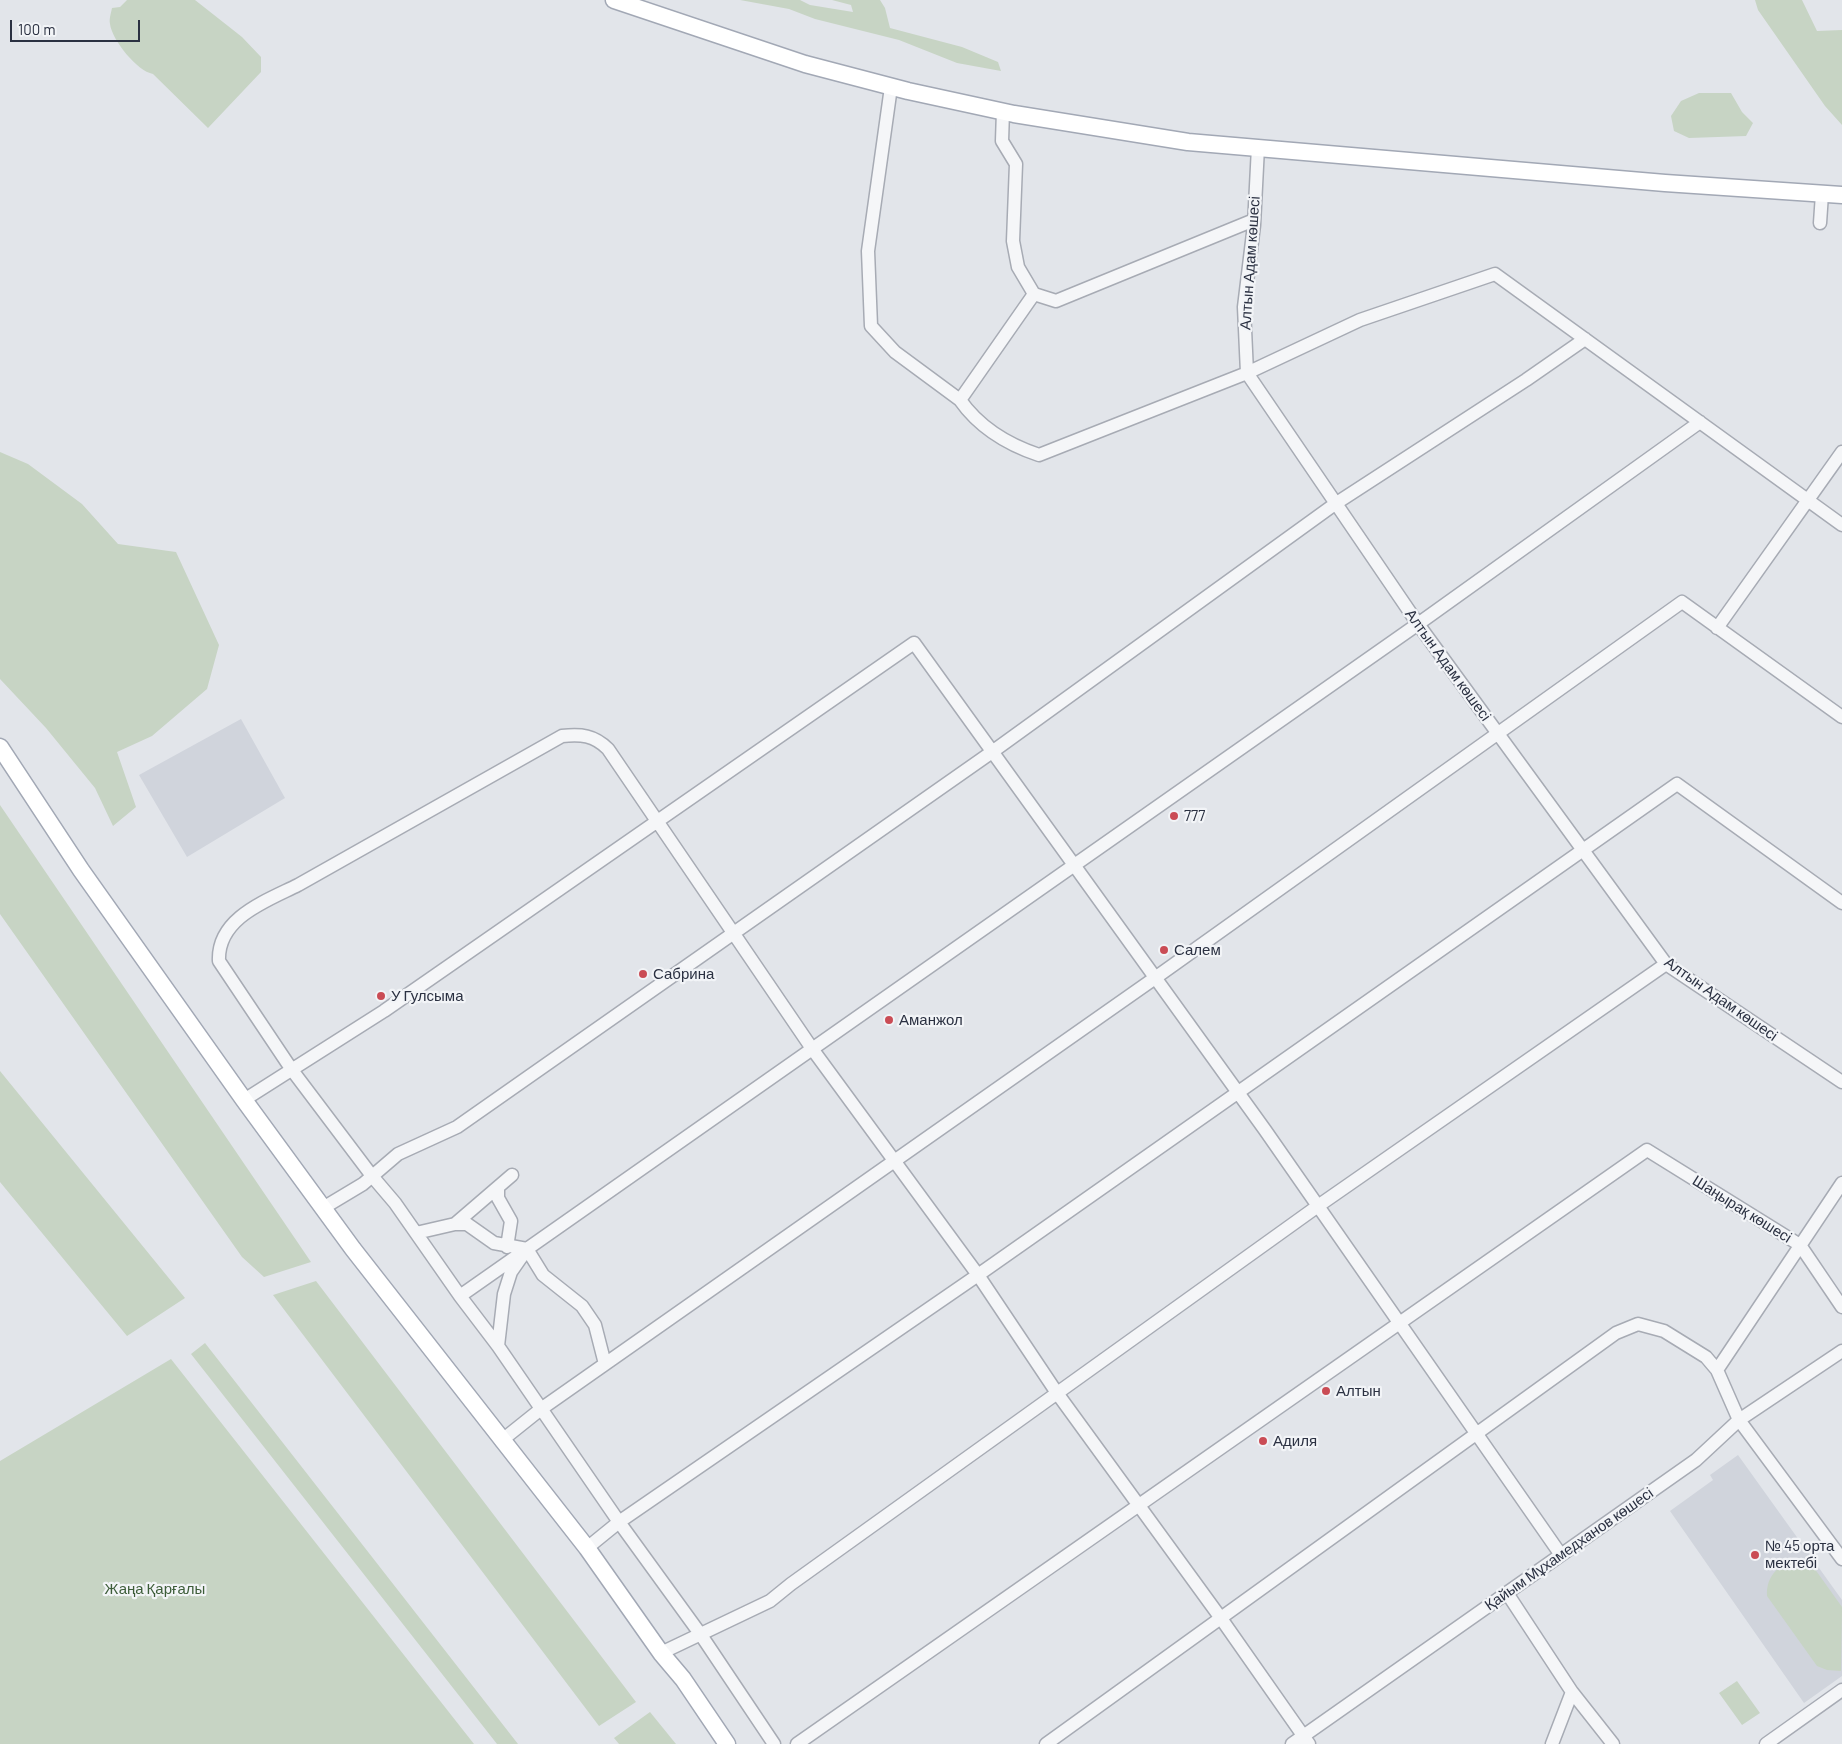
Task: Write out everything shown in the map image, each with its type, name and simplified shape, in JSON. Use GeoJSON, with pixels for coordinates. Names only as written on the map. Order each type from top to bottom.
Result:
{"type":"FeatureCollection","features":[{"type":"Feature","properties":{"kind":"main road"},"geometry":{"type":"LineString","coordinates":[[614,0],[805,64],[891,87],[1003,111],[1188,142],[1665,183],[1842,195]]}},
{"type":"Feature","properties":{"kind":"main road"},"geometry":{"type":"LineString","coordinates":[[0,747],[81,870],[244,1100],[323,1208],[501,1441],[587,1548],[661,1653],[683,1679],[727,1744]]}},
{"type":"Feature","properties":{"kind":"street"},"geometry":{"type":"LineString","coordinates":[[891,87],[868,250],[870,326],[894,352],[960,400],[972,418],[1018,448],[1039,455],[1247,373],[1360,320],[1495,274],[1842,525]]}},
{"type":"Feature","properties":{"kind":"street"},"geometry":{"type":"LineString","coordinates":[[1003,111],[1002,141],[1016,164],[1013,241],[1018,267],[1034,294],[1056,301],[1254,220]]}},
{"type":"Feature","properties":{"kind":"street","name":"Алтын Адам көшесі"},"geometry":{"type":"LineString","coordinates":[[1258,147],[1254,220],[1244,307],[1247,373],[1418,624],[1666,964],[1842,1082]]}},
{"type":"Feature","properties":{"kind":"street"},"geometry":{"type":"LineString","coordinates":[[1820,223],[1822,194]]}},
{"type":"Feature","properties":{"kind":"street"},"geometry":{"type":"LineString","coordinates":[[960,400],[1034,294]]}},
{"type":"Feature","properties":{"kind":"street"},"geometry":{"type":"LineString","coordinates":[[323,1208],[372,1176],[398,1154],[457,1127],[992,752],[1335,504],[1526,380],[1585,339]]}},
{"type":"Feature","properties":{"kind":"street"},"geometry":{"type":"LineString","coordinates":[[460,1296],[1418,624],[1700,422]]}},
{"type":"Feature","properties":{"kind":"street"},"geometry":{"type":"LineString","coordinates":[[1717,628],[1842,452]]}},
{"type":"Feature","properties":{"kind":"street"},"geometry":{"type":"LineString","coordinates":[[501,1441],[541,1409],[1156,978],[1682,602],[1842,717]]}},
{"type":"Feature","properties":{"kind":"street"},"geometry":{"type":"LineString","coordinates":[[244,1100],[384,1012],[914,643],[1238,1092],[1561,1555]]}},
{"type":"Feature","properties":{"kind":"street"},"geometry":{"type":"LineString","coordinates":[[774,1744],[701,1635],[619,1522],[498,1346],[460,1296],[395,1203],[372,1176],[292,1070],[220,961],[219,948],[227,930],[253,907],[298,885],[562,736],[582,734],[599,740],[608,749],[658,820],[812,1050],[978,1275],[1057,1393],[1138,1507],[1220,1617],[1306,1740]]}},
{"type":"Feature","properties":{"kind":"street"},"geometry":{"type":"LineString","coordinates":[[587,1548],[619,1522],[978,1275],[1677,784],[1842,903]]}},
{"type":"Feature","properties":{"kind":"street"},"geometry":{"type":"LineString","coordinates":[[661,1653],[770,1601],[1318,1206],[1666,964]]}},
{"type":"Feature","properties":{"kind":"street","name":"Шаңырақ көшесі"},"geometry":{"type":"LineString","coordinates":[[1398,1321],[1647,1150],[1800,1245],[1842,1307]]}},
{"type":"Feature","properties":{"kind":"street"},"geometry":{"type":"LineString","coordinates":[[455,1224],[512,1176]]}},
{"type":"Feature","properties":{"kind":"street"},"geometry":{"type":"LineString","coordinates":[[1717,1370],[1842,1183]]}},
{"type":"Feature","properties":{"kind":"street"},"geometry":{"type":"LineString","coordinates":[[498,1188],[498,1198],[511,1221],[507,1247]]}},
{"type":"Feature","properties":{"kind":"street"},"geometry":{"type":"LineString","coordinates":[[416,1233],[455,1224],[467,1224],[494,1243],[507,1247],[527,1249]]}},
{"type":"Feature","properties":{"kind":"street"},"geometry":{"type":"LineString","coordinates":[[498,1346],[504,1294],[511,1272],[527,1249]]}},
{"type":"Feature","properties":{"kind":"street"},"geometry":{"type":"LineString","coordinates":[[527,1249],[542,1275],[582,1306],[595,1325],[605,1364]]}},
{"type":"Feature","properties":{"kind":"street"},"geometry":{"type":"LineString","coordinates":[[797,1744],[1138,1507],[1398,1321]]}},
{"type":"Feature","properties":{"kind":"street"},"geometry":{"type":"LineString","coordinates":[[1046,1744],[1476,1433],[1616,1334],[1638,1324],[1664,1331],[1706,1357],[1717,1370],[1739,1420],[1842,1560]]}},
{"type":"Feature","properties":{"kind":"street","name":"Қайым Мұхамедханов көшесі"},"geometry":{"type":"LineString","coordinates":[[1292,1744],[1306,1740],[1507,1593],[1696,1460],[1739,1420],[1842,1351]]}},
{"type":"Feature","properties":{"kind":"street"},"geometry":{"type":"LineString","coordinates":[[1507,1593],[1572,1692],[1614,1744]]}},
{"type":"Feature","properties":{"kind":"street"},"geometry":{"type":"LineString","coordinates":[[1766,1744],[1842,1690]]}},
{"type":"Feature","properties":{"kind":"street"},"geometry":{"type":"LineString","coordinates":[[1552,1744],[1572,1692]]}},
{"type":"Feature","properties":{"kind":"shaded area"},"geometry":{"type":"Polygon","coordinates":[[[241,719],[285,798],[187,857],[139,775],[241,719]]]}},
{"type":"Feature","properties":{"kind":"shaded area","name":"№ 45 орта мектебі"},"geometry":{"type":"Polygon","coordinates":[[[1738,1455],[1842,1600],[1842,1676],[1804,1703],[1670,1511],[1713,1480],[1710,1475],[1738,1455]]]}},
{"type":"Feature","properties":{"kind":"green space"},"geometry":{"type":"Polygon","coordinates":[[[127,0],[195,0],[242,37],[261,57],[261,72],[208,128],[153,74],[147,72],[133,61],[120,46],[112,31],[110,18],[112,8],[120,7],[127,0]]]}},
{"type":"Feature","properties":{"kind":"green space"},"geometry":{"type":"Polygon","coordinates":[[[740,0],[800,0],[810,5],[853,12],[851,5],[832,0],[880,0],[885,8],[890,28],[962,47],[998,62],[1001,71],[957,63],[899,40],[815,19],[789,9],[740,0]]]}},
{"type":"Feature","properties":{"kind":"green space"},"geometry":{"type":"Polygon","coordinates":[[[1755,0],[1802,0],[1817,31],[1842,30],[1842,125],[1825,106],[1758,10],[1755,0]]]}},
{"type":"Feature","properties":{"kind":"green space"},"geometry":{"type":"Polygon","coordinates":[[[1699,93],[1731,93],[1742,112],[1753,123],[1746,136],[1689,138],[1674,131],[1671,116],[1681,101],[1699,93]]]}},
{"type":"Feature","properties":{"kind":"green space"},"geometry":{"type":"Polygon","coordinates":[[[0,452],[28,464],[82,504],[118,544],[176,552],[219,645],[207,689],[152,736],[117,752],[136,807],[113,826],[95,788],[46,728],[0,679],[0,452]]]}},
{"type":"Feature","properties":{"kind":"green space"},"geometry":{"type":"Polygon","coordinates":[[[0,805],[311,1262],[264,1277],[242,1257],[0,914],[0,805]]]}},
{"type":"Feature","properties":{"kind":"green space"},"geometry":{"type":"Polygon","coordinates":[[[0,1071],[185,1298],[127,1336],[0,1182],[0,1071]]]}},
{"type":"Feature","properties":{"kind":"green space"},"geometry":{"type":"Polygon","coordinates":[[[316,1281],[636,1702],[599,1726],[273,1295],[316,1281]]]}},
{"type":"Feature","properties":{"kind":"green space"},"geometry":{"type":"Polygon","coordinates":[[[205,1343],[518,1744],[497,1744],[191,1354],[205,1343]]]}},
{"type":"Feature","properties":{"kind":"green space","name":"Жаңа Қарғалы"},"geometry":{"type":"Polygon","coordinates":[[[171,1359],[474,1744],[0,1744],[0,1461],[171,1359]]]}},
{"type":"Feature","properties":{"kind":"green space"},"geometry":{"type":"Polygon","coordinates":[[[1801,1560],[1812,1565],[1842,1607],[1841,1671],[1827,1670],[1817,1666],[1767,1596],[1769,1582],[1776,1571],[1793,1561],[1801,1560]]]}},
{"type":"Feature","properties":{"kind":"green space"},"geometry":{"type":"Polygon","coordinates":[[[1737,1681],[1760,1713],[1742,1725],[1719,1693],[1737,1681]]]}},
{"type":"Feature","properties":{"kind":"green space"},"geometry":{"type":"Polygon","coordinates":[[[650,1712],[676,1744],[619,1744],[614,1738],[650,1712]]]}},
{"type":"Feature","properties":{"kind":"place","name":"777"},"geometry":{"type":"Point","coordinates":[1174,816]}},
{"type":"Feature","properties":{"kind":"place","name":"Салем"},"geometry":{"type":"Point","coordinates":[1164,950]}},
{"type":"Feature","properties":{"kind":"place","name":"Сабрина"},"geometry":{"type":"Point","coordinates":[643,974]}},
{"type":"Feature","properties":{"kind":"place","name":"У Гулсыма"},"geometry":{"type":"Point","coordinates":[381,996]}},
{"type":"Feature","properties":{"kind":"place","name":"Аманжол"},"geometry":{"type":"Point","coordinates":[889,1020]}},
{"type":"Feature","properties":{"kind":"place","name":"Алтын"},"geometry":{"type":"Point","coordinates":[1326,1391]}},
{"type":"Feature","properties":{"kind":"place","name":"Адиля"},"geometry":{"type":"Point","coordinates":[1263,1441]}},
{"type":"Feature","properties":{"kind":"place","name":"№ 45 орта мектебі"},"geometry":{"type":"Point","coordinates":[1755,1555]}}]}
